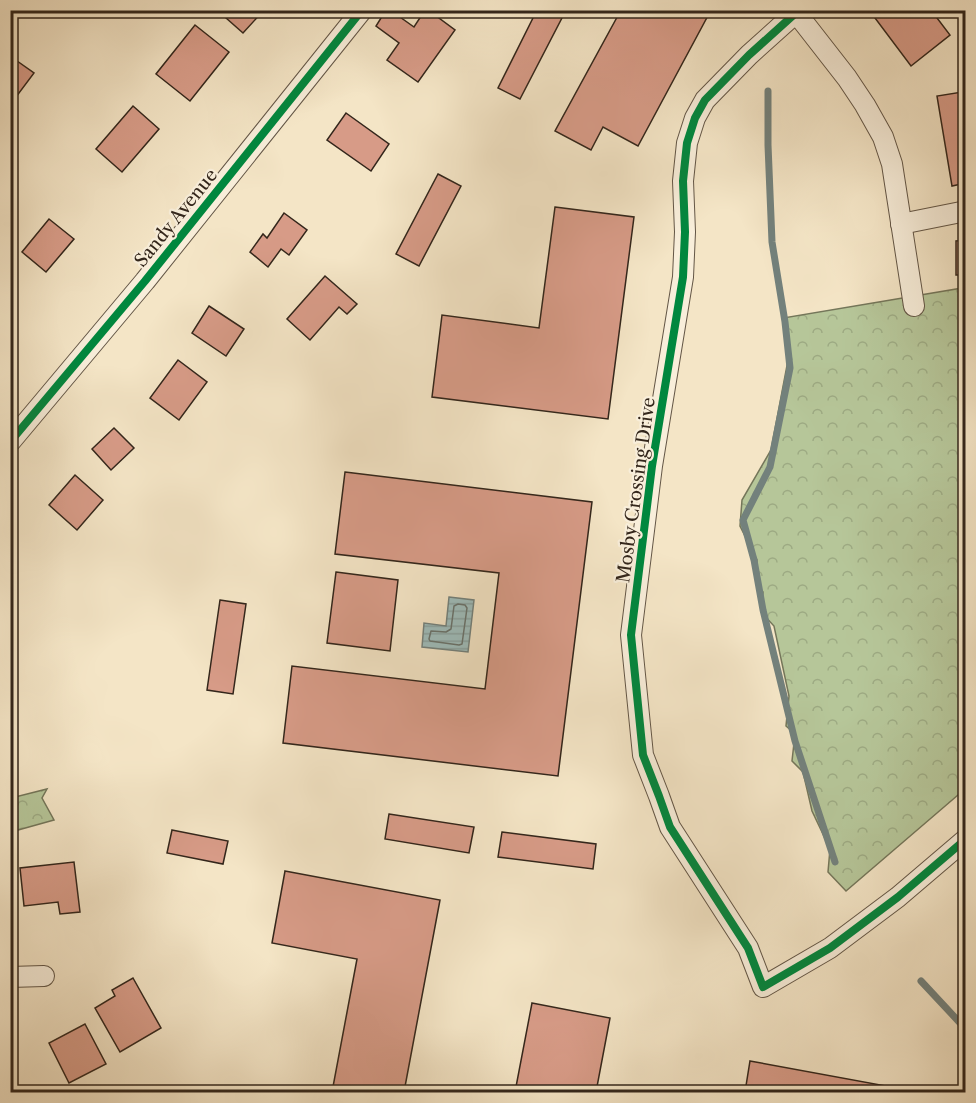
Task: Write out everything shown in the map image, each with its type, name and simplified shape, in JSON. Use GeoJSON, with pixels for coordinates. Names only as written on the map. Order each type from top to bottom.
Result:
{"type":"FeatureCollection","features":[{"type":"Feature","properties":{"kind":"street","name":"Sandy Avenue"},"geometry":{"type":"LineString","coordinates":[[10,442],[145,281],[362,10]]}},
{"type":"Feature","properties":{"kind":"street"},"geometry":{"type":"LineString","coordinates":[[796,11],[847,78],[883,137],[892,164],[914,306]]}},
{"type":"Feature","properties":{"kind":"street","name":"Mosby Crossing Drive"},"geometry":{"type":"LineString","coordinates":[[796,11],[705,100],[695,118],[687,143],[683,181],[685,232],[683,277],[652,466],[631,635],[644,755],[670,827],[748,948],[763,987],[830,948],[898,897],[966,839]]}},
{"type":"Feature","properties":{"kind":"street"},"geometry":{"type":"LineString","coordinates":[[901,224],[966,211]]}},
{"type":"Feature","properties":{"kind":"street"},"geometry":{"type":"LineString","coordinates":[[10,977],[44,976]]}},
{"type":"Feature","properties":{"kind":"green space"},"geometry":{"type":"Polygon","coordinates":[[[965,284],[965,789],[846,891],[828,872],[830,849],[812,811],[803,772],[792,761],[795,734],[786,726],[789,696],[774,626],[761,612],[763,592],[756,584],[757,560],[740,526],[742,500],[771,450],[789,355],[783,318],[962,288],[965,284]]]}},
{"type":"Feature","properties":{"kind":"green space"},"geometry":{"type":"Polygon","coordinates":[[[47,789],[42,798],[54,820],[11,832],[11,798],[47,789]]]}},
{"type":"Feature","properties":{"kind":"water"},"geometry":{"type":"Polygon","coordinates":[[[449,597],[474,600],[468,652],[422,647],[424,623],[446,626],[449,597]]]}},
{"type":"Feature","properties":{"kind":"building"},"geometry":{"type":"Polygon","coordinates":[[[217,10],[264,10],[243,33],[217,10]]]}},
{"type":"Feature","properties":{"kind":"building"},"geometry":{"type":"Polygon","coordinates":[[[386,10],[390,10],[414,27],[425,10],[428,10],[455,30],[418,82],[387,60],[399,43],[376,26],[386,10]]]}},
{"type":"Feature","properties":{"kind":"building"},"geometry":{"type":"Polygon","coordinates":[[[537,10],[557,10],[564,14],[520,99],[498,88],[537,10]]]}},
{"type":"Feature","properties":{"kind":"building"},"geometry":{"type":"Polygon","coordinates":[[[621,10],[711,10],[638,146],[603,127],[591,150],[555,131],[621,10]]]}},
{"type":"Feature","properties":{"kind":"building"},"geometry":{"type":"Polygon","coordinates":[[[869,10],[931,10],[950,35],[911,66],[869,10]]]}},
{"type":"Feature","properties":{"kind":"building"},"geometry":{"type":"Polygon","coordinates":[[[195,25],[229,52],[190,101],[156,74],[195,25]]]}},
{"type":"Feature","properties":{"kind":"building"},"geometry":{"type":"Polygon","coordinates":[[[10,56],[34,73],[10,105],[10,56]]]}},
{"type":"Feature","properties":{"kind":"building"},"geometry":{"type":"Polygon","coordinates":[[[962,92],[966,111],[966,183],[952,186],[937,96],[962,92]]]}},
{"type":"Feature","properties":{"kind":"building"},"geometry":{"type":"Polygon","coordinates":[[[133,106],[159,129],[122,172],[96,149],[133,106]]]}},
{"type":"Feature","properties":{"kind":"building"},"geometry":{"type":"Polygon","coordinates":[[[346,113],[389,144],[371,171],[327,140],[346,113]]]}},
{"type":"Feature","properties":{"kind":"building"},"geometry":{"type":"Polygon","coordinates":[[[438,174],[461,186],[419,266],[396,254],[438,174]]]}},
{"type":"Feature","properties":{"kind":"building"},"geometry":{"type":"Polygon","coordinates":[[[555,207],[634,217],[608,419],[432,397],[442,315],[539,328],[555,207]]]}},
{"type":"Feature","properties":{"kind":"building"},"geometry":{"type":"Polygon","coordinates":[[[284,213],[307,230],[289,255],[281,249],[268,267],[250,252],[263,234],[267,238],[284,213]]]}},
{"type":"Feature","properties":{"kind":"building"},"geometry":{"type":"Polygon","coordinates":[[[49,219],[74,239],[46,272],[22,252],[49,219]]]}},
{"type":"Feature","properties":{"kind":"building"},"geometry":{"type":"Polygon","coordinates":[[[966,240],[966,275],[956,275],[956,241],[966,240]]]}},
{"type":"Feature","properties":{"kind":"building"},"geometry":{"type":"Polygon","coordinates":[[[325,276],[357,304],[347,314],[339,307],[310,340],[287,319],[325,276]]]}},
{"type":"Feature","properties":{"kind":"building"},"geometry":{"type":"Polygon","coordinates":[[[209,306],[244,329],[226,356],[192,333],[209,306]]]}},
{"type":"Feature","properties":{"kind":"building"},"geometry":{"type":"Polygon","coordinates":[[[178,360],[207,382],[179,420],[150,398],[178,360]]]}},
{"type":"Feature","properties":{"kind":"building"},"geometry":{"type":"Polygon","coordinates":[[[114,428],[134,448],[111,470],[92,449],[114,428]]]}},
{"type":"Feature","properties":{"kind":"building"},"geometry":{"type":"Polygon","coordinates":[[[345,472],[592,502],[558,776],[283,743],[292,666],[485,689],[499,573],[335,554],[345,472]]]}},
{"type":"Feature","properties":{"kind":"building"},"geometry":{"type":"Polygon","coordinates":[[[75,475],[103,500],[77,530],[49,505],[75,475]]]}},
{"type":"Feature","properties":{"kind":"building"},"geometry":{"type":"Polygon","coordinates":[[[336,572],[398,580],[390,651],[327,643],[336,572]]]}},
{"type":"Feature","properties":{"kind":"building"},"geometry":{"type":"Polygon","coordinates":[[[220,600],[246,604],[233,694],[207,690],[220,600]]]}},
{"type":"Feature","properties":{"kind":"building"},"geometry":{"type":"Polygon","coordinates":[[[389,814],[474,827],[469,853],[385,839],[389,814]]]}},
{"type":"Feature","properties":{"kind":"building"},"geometry":{"type":"Polygon","coordinates":[[[172,830],[228,841],[223,864],[167,853],[172,830]]]}},
{"type":"Feature","properties":{"kind":"building"},"geometry":{"type":"Polygon","coordinates":[[[502,832],[596,844],[593,869],[498,857],[502,832]]]}},
{"type":"Feature","properties":{"kind":"building"},"geometry":{"type":"Polygon","coordinates":[[[74,862],[80,912],[60,914],[58,902],[24,906],[20,868],[74,862]]]}},
{"type":"Feature","properties":{"kind":"building"},"geometry":{"type":"Polygon","coordinates":[[[285,871],[440,900],[404,1092],[332,1092],[357,959],[272,943],[285,871]]]}},
{"type":"Feature","properties":{"kind":"building"},"geometry":{"type":"Polygon","coordinates":[[[10,888],[15,917],[10,917],[10,888]]]}},
{"type":"Feature","properties":{"kind":"building"},"geometry":{"type":"Polygon","coordinates":[[[133,978],[161,1028],[120,1052],[95,1008],[115,996],[112,990],[133,978]]]}},
{"type":"Feature","properties":{"kind":"building"},"geometry":{"type":"Polygon","coordinates":[[[532,1003],[610,1018],[596,1092],[515,1092],[532,1003]]]}},
{"type":"Feature","properties":{"kind":"building"},"geometry":{"type":"Polygon","coordinates":[[[85,1024],[106,1064],[69,1083],[49,1043],[85,1024]]]}},
{"type":"Feature","properties":{"kind":"building"},"geometry":{"type":"Polygon","coordinates":[[[10,1056],[16,1078],[10,1079],[10,1056]]]}},
{"type":"Feature","properties":{"kind":"building"},"geometry":{"type":"Polygon","coordinates":[[[750,1061],[897,1088],[896,1092],[745,1092],[750,1061]]]}},
{"type":"Feature","properties":{"kind":"waterway"},"geometry":{"type":"LineString","coordinates":[[768,91],[772,242],[790,368],[770,467],[743,520],[795,741],[835,862]]}},
{"type":"Feature","properties":{"kind":"waterway"},"geometry":{"type":"LineString","coordinates":[[921,981],[966,1027]]}},
{"type":"Feature","properties":{"kind":"cycle path"},"geometry":{"type":"LineString","coordinates":[[10,442],[145,281],[362,10]]}},
{"type":"Feature","properties":{"kind":"cycle path"},"geometry":{"type":"LineString","coordinates":[[799,10],[749,55],[705,100],[695,118],[687,143],[683,181],[685,232],[683,277],[652,466],[631,635],[643,755],[670,827],[748,948],[763,987],[830,948],[898,897],[966,839]]}}]}
